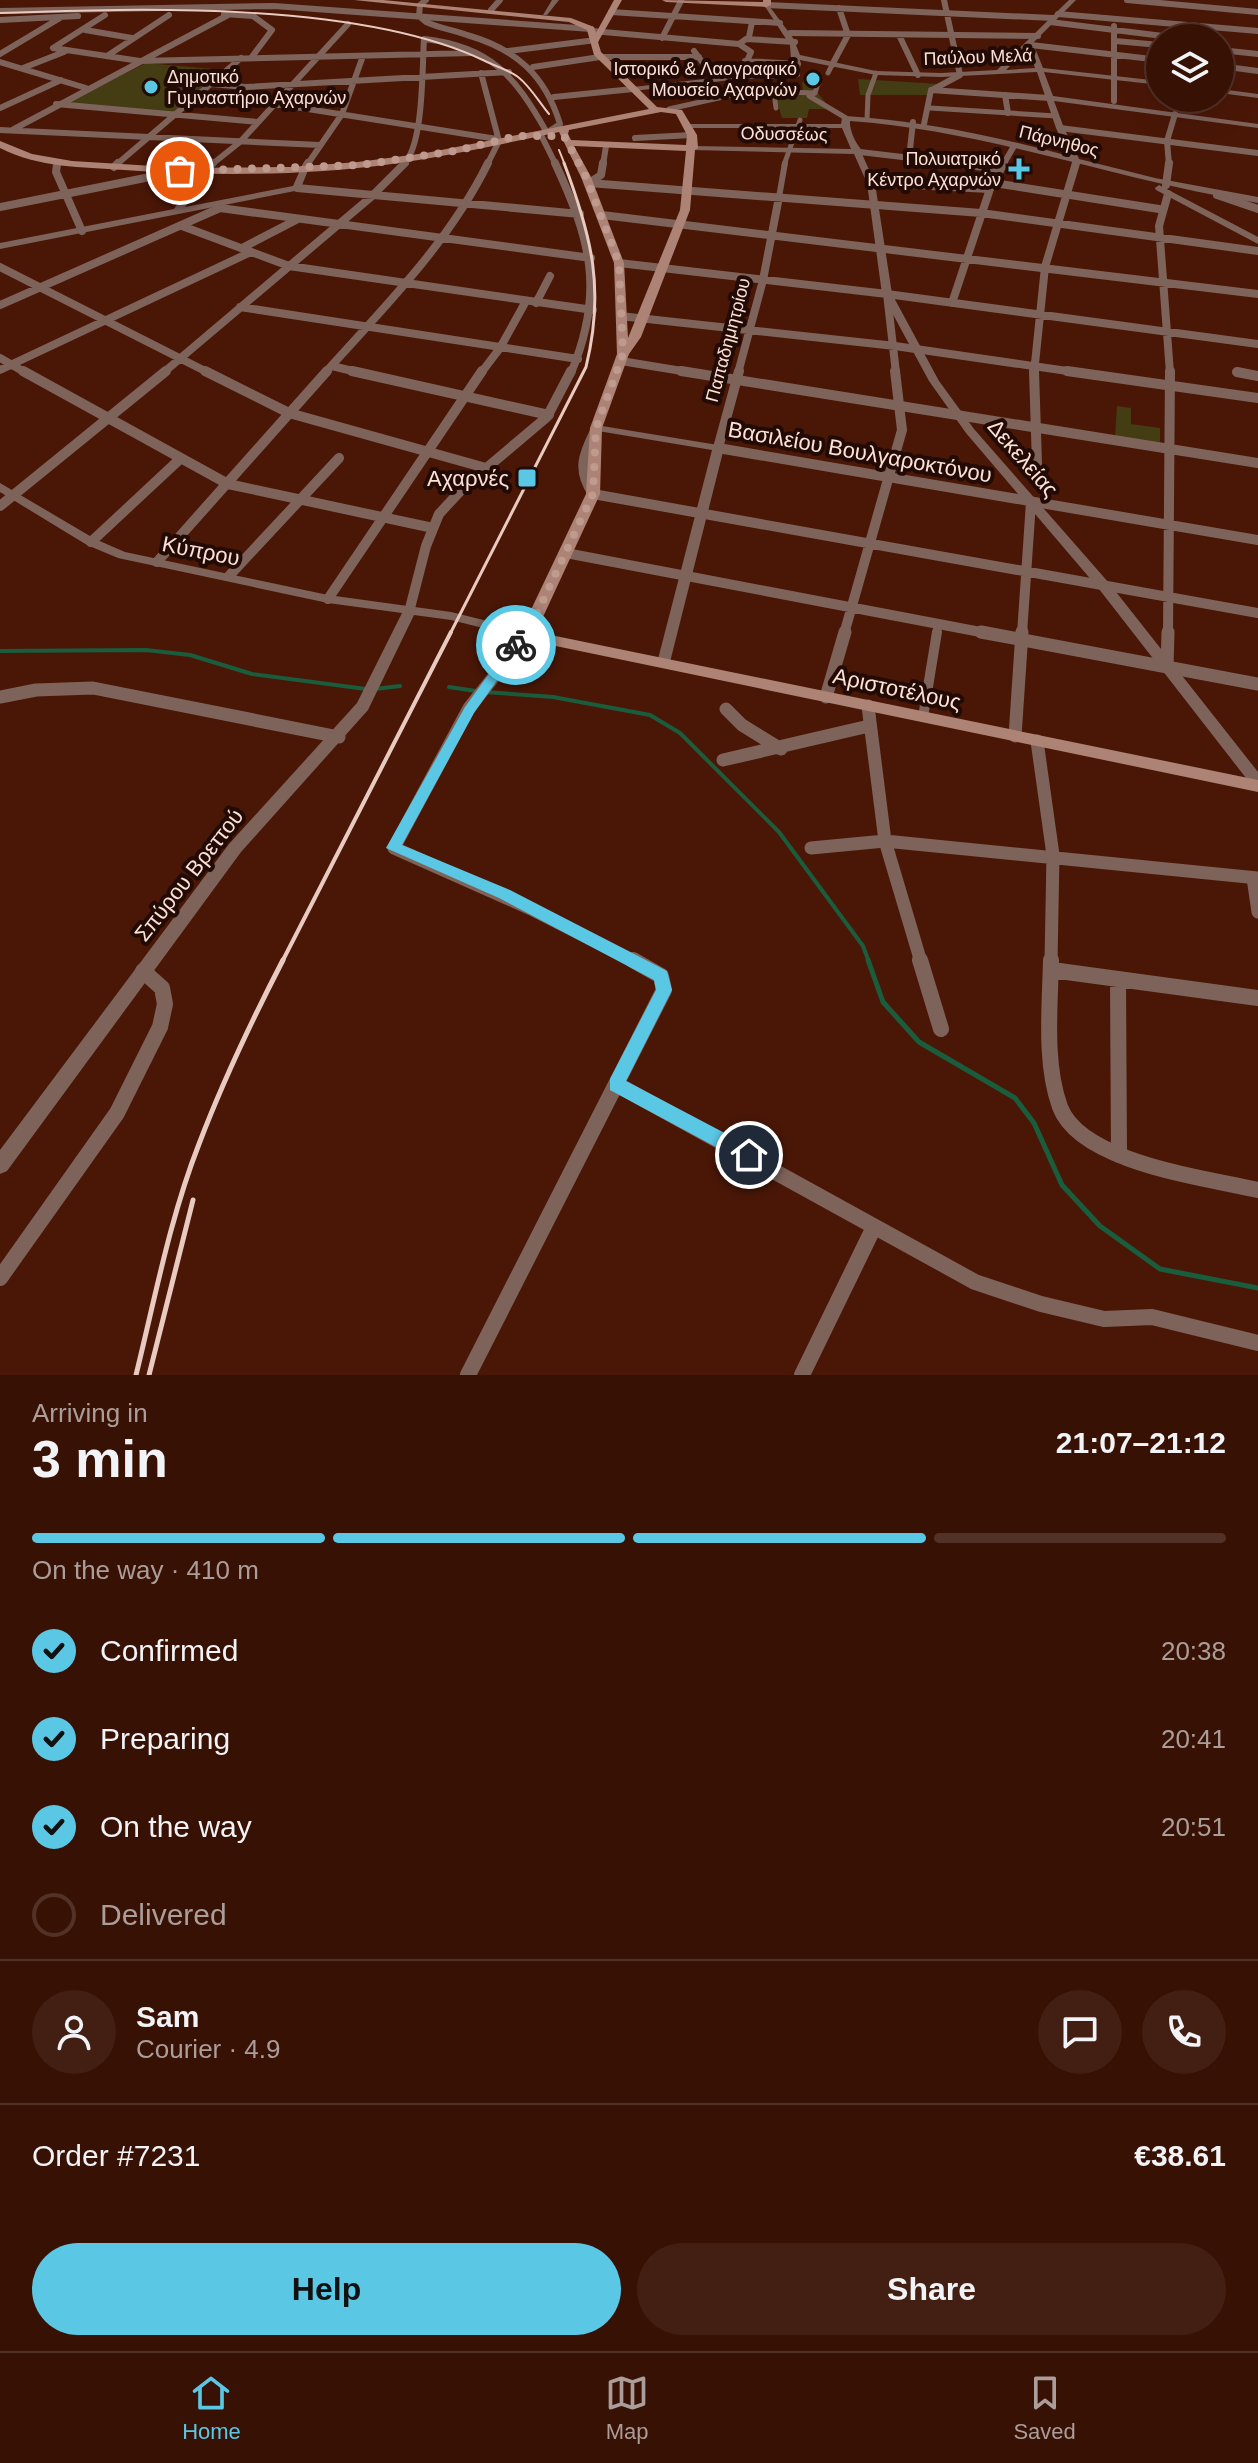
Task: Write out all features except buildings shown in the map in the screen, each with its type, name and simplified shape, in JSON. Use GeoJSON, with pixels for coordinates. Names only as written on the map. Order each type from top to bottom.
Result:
{"type":"FeatureCollection","features":[{"type":"Feature","properties":{"kind":"main road"},"geometry":{"type":"LineString","coordinates":[[358,0],[423,2],[545,14],[595,30]]}},
{"type":"Feature","properties":{"kind":"main road"},"geometry":{"type":"LineString","coordinates":[[618,0],[595,30],[595,49],[655,110]]}},
{"type":"Feature","properties":{"kind":"main road"},"geometry":{"type":"LineString","coordinates":[[666,0],[767,2]]}},
{"type":"Feature","properties":{"kind":"main road"},"geometry":{"type":"LineString","coordinates":[[0,144],[25,158],[57,164],[114,167],[144,174],[305,168],[410,159],[546,132],[566,136],[655,110],[679,112],[690,130],[693,148],[681,224],[643,319],[622,358],[596,428],[593,494],[527,635]]}},
{"type":"Feature","properties":{"kind":"main road"},"geometry":{"type":"LineString","coordinates":[[566,136],[589,183],[619,263],[622,358]]}},
{"type":"Feature","properties":{"kind":"main road","name":"Οδυσσέως"},"geometry":{"type":"LineString","coordinates":[[566,136],[606,146],[693,148]]}},
{"type":"Feature","properties":{"kind":"main road","name":"Αριστοτέλους"},"geometry":{"type":"LineString","coordinates":[[527,635],[1258,784]]}},
{"type":"Feature","properties":{"kind":"street"},"geometry":{"type":"LineString","coordinates":[[46,9],[61,0]]}},
{"type":"Feature","properties":{"kind":"street"},"geometry":{"type":"LineString","coordinates":[[97,7],[109,0]]}},
{"type":"Feature","properties":{"kind":"street"},"geometry":{"type":"LineString","coordinates":[[247,7],[255,0]]}},
{"type":"Feature","properties":{"kind":"street"},"geometry":{"type":"LineString","coordinates":[[328,8],[337,0]]}},
{"type":"Feature","properties":{"kind":"street"},"geometry":{"type":"LineString","coordinates":[[491,10],[500,0]]}},
{"type":"Feature","properties":{"kind":"street"},"geometry":{"type":"LineString","coordinates":[[541,26],[545,14],[556,0]]}},
{"type":"Feature","properties":{"kind":"street"},"geometry":{"type":"LineString","coordinates":[[870,0],[870,9]]}},
{"type":"Feature","properties":{"kind":"street"},"geometry":{"type":"LineString","coordinates":[[931,90],[960,75],[944,0]]}},
{"type":"Feature","properties":{"kind":"street"},"geometry":{"type":"LineString","coordinates":[[998,14],[999,0]]}},
{"type":"Feature","properties":{"kind":"street"},"geometry":{"type":"LineString","coordinates":[[1000,71],[1031,45],[1073,0]]}},
{"type":"Feature","properties":{"kind":"street"},"geometry":{"type":"LineString","coordinates":[[1127,0],[1258,12]]}},
{"type":"Feature","properties":{"kind":"street"},"geometry":{"type":"LineString","coordinates":[[662,38],[681,1]]}},
{"type":"Feature","properties":{"kind":"street"},"geometry":{"type":"LineString","coordinates":[[419,16],[423,2]]}},
{"type":"Feature","properties":{"kind":"street"},"geometry":{"type":"LineString","coordinates":[[767,2],[1169,24]]}},
{"type":"Feature","properties":{"kind":"street"},"geometry":{"type":"LineString","coordinates":[[688,40],[709,71],[796,76],[798,61],[795,42],[767,2]]}},
{"type":"Feature","properties":{"kind":"street"},"geometry":{"type":"LineString","coordinates":[[1180,24],[1186,3]]}},
{"type":"Feature","properties":{"kind":"street"},"geometry":{"type":"LineString","coordinates":[[669,109],[744,92],[815,93],[848,35],[843,5]]}},
{"type":"Feature","properties":{"kind":"street"},"geometry":{"type":"LineString","coordinates":[[0,11],[97,7],[328,8],[688,40],[795,42]]}},
{"type":"Feature","properties":{"kind":"street"},"geometry":{"type":"LineString","coordinates":[[611,12],[780,23]]}},
{"type":"Feature","properties":{"kind":"street"},"geometry":{"type":"LineString","coordinates":[[0,137],[56,104],[230,14]]}},
{"type":"Feature","properties":{"kind":"street"},"geometry":{"type":"LineString","coordinates":[[0,23],[12,19],[105,15],[253,16],[273,32],[251,58]]}},
{"type":"Feature","properties":{"kind":"street"},"geometry":{"type":"LineString","coordinates":[[105,15],[53,48],[140,61],[478,52]]}},
{"type":"Feature","properties":{"kind":"street"},"geometry":{"type":"LineString","coordinates":[[107,56],[169,15]]}},
{"type":"Feature","properties":{"kind":"street"},"geometry":{"type":"LineString","coordinates":[[419,16],[425,23],[476,37],[508,51],[533,67],[554,97],[560,124],[546,132]]}},
{"type":"Feature","properties":{"kind":"street"},"geometry":{"type":"LineString","coordinates":[[0,54],[63,17]]}},
{"type":"Feature","properties":{"kind":"street"},"geometry":{"type":"LineString","coordinates":[[1054,18],[1146,35]]}},
{"type":"Feature","properties":{"kind":"street"},"geometry":{"type":"LineString","coordinates":[[1114,19],[1114,101]]}},
{"type":"Feature","properties":{"kind":"street"},"geometry":{"type":"LineString","coordinates":[[742,41],[752,22]]}},
{"type":"Feature","properties":{"kind":"street"},"geometry":{"type":"LineString","coordinates":[[177,212],[204,171],[240,142],[348,24]]}},
{"type":"Feature","properties":{"kind":"street"},"geometry":{"type":"LineString","coordinates":[[1234,29],[1258,31]]}},
{"type":"Feature","properties":{"kind":"street"},"geometry":{"type":"LineString","coordinates":[[85,30],[132,38]]}},
{"type":"Feature","properties":{"kind":"street"},"geometry":{"type":"LineString","coordinates":[[508,51],[595,30]]}},
{"type":"Feature","properties":{"kind":"street"},"geometry":{"type":"LineString","coordinates":[[790,33],[1038,36]]}},
{"type":"Feature","properties":{"kind":"street"},"geometry":{"type":"LineString","coordinates":[[899,35],[918,75]]}},
{"type":"Feature","properties":{"kind":"street"},"geometry":{"type":"LineString","coordinates":[[0,506],[6,491],[180,359],[371,197],[410,159],[417,127],[424,39],[452,42],[478,52],[509,72],[546,132],[580,214],[591,258],[593,310],[578,359],[549,415],[486,468],[439,514],[409,612]]}},
{"type":"Feature","properties":{"kind":"street"},"geometry":{"type":"LineString","coordinates":[[742,41],[751,52],[740,74],[744,92]]}},
{"type":"Feature","properties":{"kind":"street"},"geometry":{"type":"LineString","coordinates":[[1115,41],[1146,44]]}},
{"type":"Feature","properties":{"kind":"street"},"geometry":{"type":"LineString","coordinates":[[1031,45],[1146,58]]}},
{"type":"Feature","properties":{"kind":"street"},"geometry":{"type":"LineString","coordinates":[[1031,45],[1060,128],[1076,161],[1071,196],[1059,222],[1045,268],[1035,366],[1037,464]]}},
{"type":"Feature","properties":{"kind":"street"},"geometry":{"type":"LineString","coordinates":[[0,73],[67,51]]}},
{"type":"Feature","properties":{"kind":"street"},"geometry":{"type":"LineString","coordinates":[[1234,51],[1258,54]]}},
{"type":"Feature","properties":{"kind":"street"},"geometry":{"type":"LineString","coordinates":[[297,188],[305,168],[342,114],[363,56]]}},
{"type":"Feature","properties":{"kind":"street"},"geometry":{"type":"LineString","coordinates":[[533,67],[600,57],[699,57]]}},
{"type":"Feature","properties":{"kind":"street"},"geometry":{"type":"LineString","coordinates":[[114,167],[241,58]]}},
{"type":"Feature","properties":{"kind":"street"},"geometry":{"type":"LineString","coordinates":[[745,61],[798,61]]}},
{"type":"Feature","properties":{"kind":"street","name":"Παύλου Μελά"},"geometry":{"type":"LineString","coordinates":[[798,61],[825,76],[876,73],[960,75],[1042,70],[1146,81]]}},
{"type":"Feature","properties":{"kind":"street"},"geometry":{"type":"LineString","coordinates":[[0,62],[86,88]]}},
{"type":"Feature","properties":{"kind":"street"},"geometry":{"type":"LineString","coordinates":[[1234,68],[1258,71]]}},
{"type":"Feature","properties":{"kind":"street"},"geometry":{"type":"LineString","coordinates":[[211,84],[293,84],[509,72]]}},
{"type":"Feature","properties":{"kind":"street"},"geometry":{"type":"LineString","coordinates":[[157,562],[406,283],[445,238],[467,206],[498,140],[481,73]]}},
{"type":"Feature","properties":{"kind":"street"},"geometry":{"type":"LineString","coordinates":[[867,119],[868,95],[876,73]]}},
{"type":"Feature","properties":{"kind":"street"},"geometry":{"type":"LineString","coordinates":[[554,97],[740,74]]}},
{"type":"Feature","properties":{"kind":"street"},"geometry":{"type":"LineString","coordinates":[[0,108],[61,80]]}},
{"type":"Feature","properties":{"kind":"street"},"geometry":{"type":"LineString","coordinates":[[931,90],[1049,98],[1258,126]]}},
{"type":"Feature","properties":{"kind":"street"},"geometry":{"type":"LineString","coordinates":[[924,124],[930,108],[931,90]]}},
{"type":"Feature","properties":{"kind":"street"},"geometry":{"type":"LineString","coordinates":[[201,92],[498,140]]}},
{"type":"Feature","properties":{"kind":"street"},"geometry":{"type":"LineString","coordinates":[[774,93],[776,108]]}},
{"type":"Feature","properties":{"kind":"street","name":"Δεκελείας"},"geometry":{"type":"LineString","coordinates":[[815,93],[809,96],[848,121],[860,152],[876,204],[878,248],[887,294],[914,349],[958,415],[1104,586],[1258,784]]}},
{"type":"Feature","properties":{"kind":"street"},"geometry":{"type":"LineString","coordinates":[[1234,93],[1258,96]]}},
{"type":"Feature","properties":{"kind":"street"},"geometry":{"type":"LineString","coordinates":[[1005,95],[1008,113]]}},
{"type":"Feature","properties":{"kind":"street"},"geometry":{"type":"LineString","coordinates":[[56,104],[258,122]]}},
{"type":"Feature","properties":{"kind":"street"},"geometry":{"type":"LineString","coordinates":[[930,108],[1056,116]]}},
{"type":"Feature","properties":{"kind":"street"},"geometry":{"type":"LineString","coordinates":[[1167,667],[1170,386],[1166,282],[1159,235],[1159,209],[1167,190],[1170,157],[1167,141],[1175,114]]}},
{"type":"Feature","properties":{"kind":"street","name":"Πάρνηθος"},"geometry":{"type":"LineString","coordinates":[[690,130],[867,119],[913,122],[1150,180],[1167,190]]}},
{"type":"Feature","properties":{"kind":"street"},"geometry":{"type":"LineString","coordinates":[[909,158],[913,122]]}},
{"type":"Feature","properties":{"kind":"street","name":"Παπαδημητρίου"},"geometry":{"type":"LineString","coordinates":[[664,663],[763,280],[787,150],[798,123]]}},
{"type":"Feature","properties":{"kind":"street"},"geometry":{"type":"LineString","coordinates":[[1060,128],[1258,153]]}},
{"type":"Feature","properties":{"kind":"street"},"geometry":{"type":"LineString","coordinates":[[0,130],[320,145]]}},
{"type":"Feature","properties":{"kind":"street"},"geometry":{"type":"LineString","coordinates":[[635,138],[690,130]]}},
{"type":"Feature","properties":{"kind":"street"},"geometry":{"type":"LineString","coordinates":[[589,183],[601,175],[606,146]]}},
{"type":"Feature","properties":{"kind":"street"},"geometry":{"type":"LineString","coordinates":[[952,303],[981,213],[999,169],[1014,146]]}},
{"type":"Feature","properties":{"kind":"street","name":"Οδυσσέως"},"geometry":{"type":"LineString","coordinates":[[693,148],[860,152],[999,169]]}},
{"type":"Feature","properties":{"kind":"street"},"geometry":{"type":"LineString","coordinates":[[57,164],[56,172],[82,231]]}},
{"type":"Feature","properties":{"kind":"street"},"geometry":{"type":"LineString","coordinates":[[0,207],[67,195],[144,174]]}},
{"type":"Feature","properties":{"kind":"street"},"geometry":{"type":"LineString","coordinates":[[743,194],[747,182]]}},
{"type":"Feature","properties":{"kind":"street"},"geometry":{"type":"LineString","coordinates":[[589,183],[981,213],[1258,251]]}},
{"type":"Feature","properties":{"kind":"street"},"geometry":{"type":"LineString","coordinates":[[871,183],[992,186],[1159,209]]}},
{"type":"Feature","properties":{"kind":"street"},"geometry":{"type":"LineString","coordinates":[[0,246],[219,206],[297,188],[580,214]]}},
{"type":"Feature","properties":{"kind":"street"},"geometry":{"type":"LineString","coordinates":[[1167,190],[1258,200]]}},
{"type":"Feature","properties":{"kind":"street"},"geometry":{"type":"LineString","coordinates":[[1167,190],[1258,241]]}},
{"type":"Feature","properties":{"kind":"street"},"geometry":{"type":"LineString","coordinates":[[1217,195],[1258,209]]}},
{"type":"Feature","properties":{"kind":"street"},"geometry":{"type":"LineString","coordinates":[[0,305],[182,226],[219,206],[591,258]]}},
{"type":"Feature","properties":{"kind":"street"},"geometry":{"type":"LineString","coordinates":[[602,215],[1258,294]]}},
{"type":"Feature","properties":{"kind":"street"},"geometry":{"type":"LineString","coordinates":[[0,370],[246,250],[298,219]]}},
{"type":"Feature","properties":{"kind":"street"},"geometry":{"type":"LineString","coordinates":[[182,226],[289,266],[593,310]]}},
{"type":"Feature","properties":{"kind":"street"},"geometry":{"type":"LineString","coordinates":[[619,263],[887,294],[1258,344]]}},
{"type":"Feature","properties":{"kind":"street"},"geometry":{"type":"LineString","coordinates":[[0,267],[289,413],[486,468]]}},
{"type":"Feature","properties":{"kind":"street"},"geometry":{"type":"LineString","coordinates":[[328,599],[425,449],[550,276]]}},
{"type":"Feature","properties":{"kind":"street"},"geometry":{"type":"LineString","coordinates":[[826,697],[902,430],[887,294]]}},
{"type":"Feature","properties":{"kind":"street"},"geometry":{"type":"LineString","coordinates":[[240,307],[578,359]]}},
{"type":"Feature","properties":{"kind":"street"},"geometry":{"type":"LineString","coordinates":[[620,316],[895,346],[1258,398]]}},
{"type":"Feature","properties":{"kind":"street"},"geometry":{"type":"LineString","coordinates":[[0,358],[228,484],[433,528]]}},
{"type":"Feature","properties":{"kind":"street"},"geometry":{"type":"LineString","coordinates":[[622,358],[736,380],[1258,463]]}},
{"type":"Feature","properties":{"kind":"street"},"geometry":{"type":"LineString","coordinates":[[332,366],[549,415]]}},
{"type":"Feature","properties":{"kind":"street"},"geometry":{"type":"LineString","coordinates":[[1237,372],[1258,376]]}},
{"type":"Feature","properties":{"kind":"street","name":"Βασιλείου Βουλγαροκτόνου"},"geometry":{"type":"LineString","coordinates":[[596,428],[1258,540]]}},
{"type":"Feature","properties":{"kind":"street"},"geometry":{"type":"LineString","coordinates":[[229,576],[339,458]]}},
{"type":"Feature","properties":{"kind":"street"},"geometry":{"type":"LineString","coordinates":[[91,542],[180,459]]}},
{"type":"Feature","properties":{"kind":"street","name":"Κύπρου"},"geometry":{"type":"LineString","coordinates":[[6,491],[91,542],[122,555],[328,599],[409,612],[448,623],[527,635]]}},
{"type":"Feature","properties":{"kind":"street"},"geometry":{"type":"LineString","coordinates":[[593,494],[1258,613]]}},
{"type":"Feature","properties":{"kind":"street"},"geometry":{"type":"LineString","coordinates":[[1015,736],[1031,502]]}},
{"type":"Feature","properties":{"kind":"street"},"geometry":{"type":"LineString","coordinates":[[566,553],[1258,684]]}},
{"type":"Feature","properties":{"kind":"street","name":"Σπύρου Βρεττού"},"geometry":{"type":"LineString","coordinates":[[0,1165],[235,848],[339,737],[363,706],[409,612]]}},
{"type":"Feature","properties":{"kind":"street"},"geometry":{"type":"LineString","coordinates":[[923,717],[938,624]]}},
{"type":"Feature","properties":{"kind":"street"},"geometry":{"type":"LineString","coordinates":[[468,1375],[664,990],[661,976],[505,894],[394,848],[482,691],[527,635]]}},
{"type":"Feature","properties":{"kind":"street"},"geometry":{"type":"LineString","coordinates":[[1148,642],[1168,642]]}},
{"type":"Feature","properties":{"kind":"street"},"geometry":{"type":"LineString","coordinates":[[0,697],[36,690],[93,688],[339,737]]}},
{"type":"Feature","properties":{"kind":"street"},"geometry":{"type":"LineString","coordinates":[[868,706],[885,841],[941,1029]]}},
{"type":"Feature","properties":{"kind":"street"},"geometry":{"type":"LineString","coordinates":[[726,709],[742,725],[781,749]]}},
{"type":"Feature","properties":{"kind":"street"},"geometry":{"type":"LineString","coordinates":[[723,760],[781,749],[869,726]]}},
{"type":"Feature","properties":{"kind":"street"},"geometry":{"type":"LineString","coordinates":[[1037,741],[1053,857],[1053,1073],[1058,1109],[1068,1124],[1119,1155],[1258,1190]]}},
{"type":"Feature","properties":{"kind":"street"},"geometry":{"type":"LineString","coordinates":[[811,848],[885,841],[1256,878],[1258,912]]}},
{"type":"Feature","properties":{"kind":"street"},"geometry":{"type":"LineString","coordinates":[[1052,970],[1258,998]]}},
{"type":"Feature","properties":{"kind":"street"},"geometry":{"type":"LineString","coordinates":[[0,1278],[117,1113],[160,1027],[165,1004],[162,988],[143,971]]}},
{"type":"Feature","properties":{"kind":"street"},"geometry":{"type":"LineString","coordinates":[[1118,979],[1119,1155]]}},
{"type":"Feature","properties":{"kind":"street"},"geometry":{"type":"LineString","coordinates":[[616,1084],[802,1183],[874,1227],[975,1282],[1041,1304],[1104,1319],[1152,1317],[1258,1343]]}},
{"type":"Feature","properties":{"kind":"street"},"geometry":{"type":"LineString","coordinates":[[802,1375],[874,1227]]}},
{"type":"Feature","properties":{"kind":"shaded area","name":"Δημοτικό Γυμναστήριο Αχαρνών"},"geometry":{"type":"Polygon","coordinates":[[[146,63],[224,70],[172,114],[66,104],[146,63]]]}},
{"type":"Feature","properties":{"kind":"shaded area"},"geometry":{"type":"Polygon","coordinates":[[[858,79],[940,84],[932,95],[860,95],[858,79]]]}},
{"type":"Feature","properties":{"kind":"shaded area"},"geometry":{"type":"Polygon","coordinates":[[[802,82],[823,83],[816,91],[831,109],[809,109],[807,118],[782,118],[774,91],[803,91],[802,82]]]}},
{"type":"Feature","properties":{"kind":"shaded area"},"geometry":{"type":"Polygon","coordinates":[[[1117,406],[1131,408],[1131,424],[1160,428],[1160,443],[1115,436],[1117,406]]]}},
{"type":"Feature","properties":{"kind":"waterway"},"geometry":{"type":"LineString","coordinates":[[0,651],[146,650],[190,655],[252,674],[366,689]]}},
{"type":"Feature","properties":{"kind":"waterway"},"geometry":{"type":"LineString","coordinates":[[375,689],[400,686]]}},
{"type":"Feature","properties":{"kind":"waterway"},"geometry":{"type":"LineString","coordinates":[[449,687],[476,691]]}},
{"type":"Feature","properties":{"kind":"waterway"},"geometry":{"type":"LineString","coordinates":[[485,692],[553,697],[650,715],[680,733],[779,832],[863,946],[869,962]]}},
{"type":"Feature","properties":{"kind":"waterway"},"geometry":{"type":"LineString","coordinates":[[868,960],[883,1002],[919,1042],[1015,1098],[1034,1123],[1062,1185],[1100,1226],[1160,1269],[1258,1288]]}},
{"type":"Feature","properties":{"kind":"railway"},"geometry":{"type":"LineString","coordinates":[[0,13],[181,10],[313,18],[376,27],[434,42],[510,72],[526,85],[549,114]]}},
{"type":"Feature","properties":{"kind":"railway"},"geometry":{"type":"LineString","coordinates":[[559,150],[565,165]]}},
{"type":"Feature","properties":{"kind":"railway"},"geometry":{"type":"LineString","coordinates":[[450,634],[586,367],[595,313],[593,264],[582,215],[564,163]]}},
{"type":"Feature","properties":{"kind":"railway"},"geometry":{"type":"LineString","coordinates":[[282,962],[451,632]]}},
{"type":"Feature","properties":{"kind":"railway"},"geometry":{"type":"LineString","coordinates":[[136,1375],[164,1258],[189,1172],[228,1074],[282,962]]}},
{"type":"Feature","properties":{"kind":"railway"},"geometry":{"type":"LineString","coordinates":[[149,1375],[193,1200]]}},
{"type":"Feature","properties":{"kind":"way so far"},"geometry":{"type":"LineString","coordinates":[[180,171],[361,165],[455,151],[517,136],[564,136],[586,177],[619,263],[623,354],[596,428],[593,494],[527,635],[516,645]]}},
{"type":"Feature","properties":{"kind":"place","name":"Ιστορικό & Λαογραφικό Μουσείο Αχαρνών"},"geometry":{"type":"Point","coordinates":[813,79]}},
{"type":"Feature","properties":{"kind":"place","name":"Δημοτικό Γυμναστήριο Αχαρνών"},"geometry":{"type":"Point","coordinates":[151,87]}},
{"type":"Feature","properties":{"kind":"place","name":"Πολυιατρικό Κέντρο Αχαρνών"},"geometry":{"type":"Point","coordinates":[1019,169]}},
{"type":"Feature","properties":{"kind":"place","name":"Αχαρνές"},"geometry":{"type":"Point","coordinates":[527,478]}},
{"type":"Feature","properties":{"kind":"route"},"geometry":{"type":"LineString","coordinates":[[516,645],[469,711],[394,848],[505,894],[661,976],[665,982],[664,990],[616,1084],[749,1155]]}}]}
